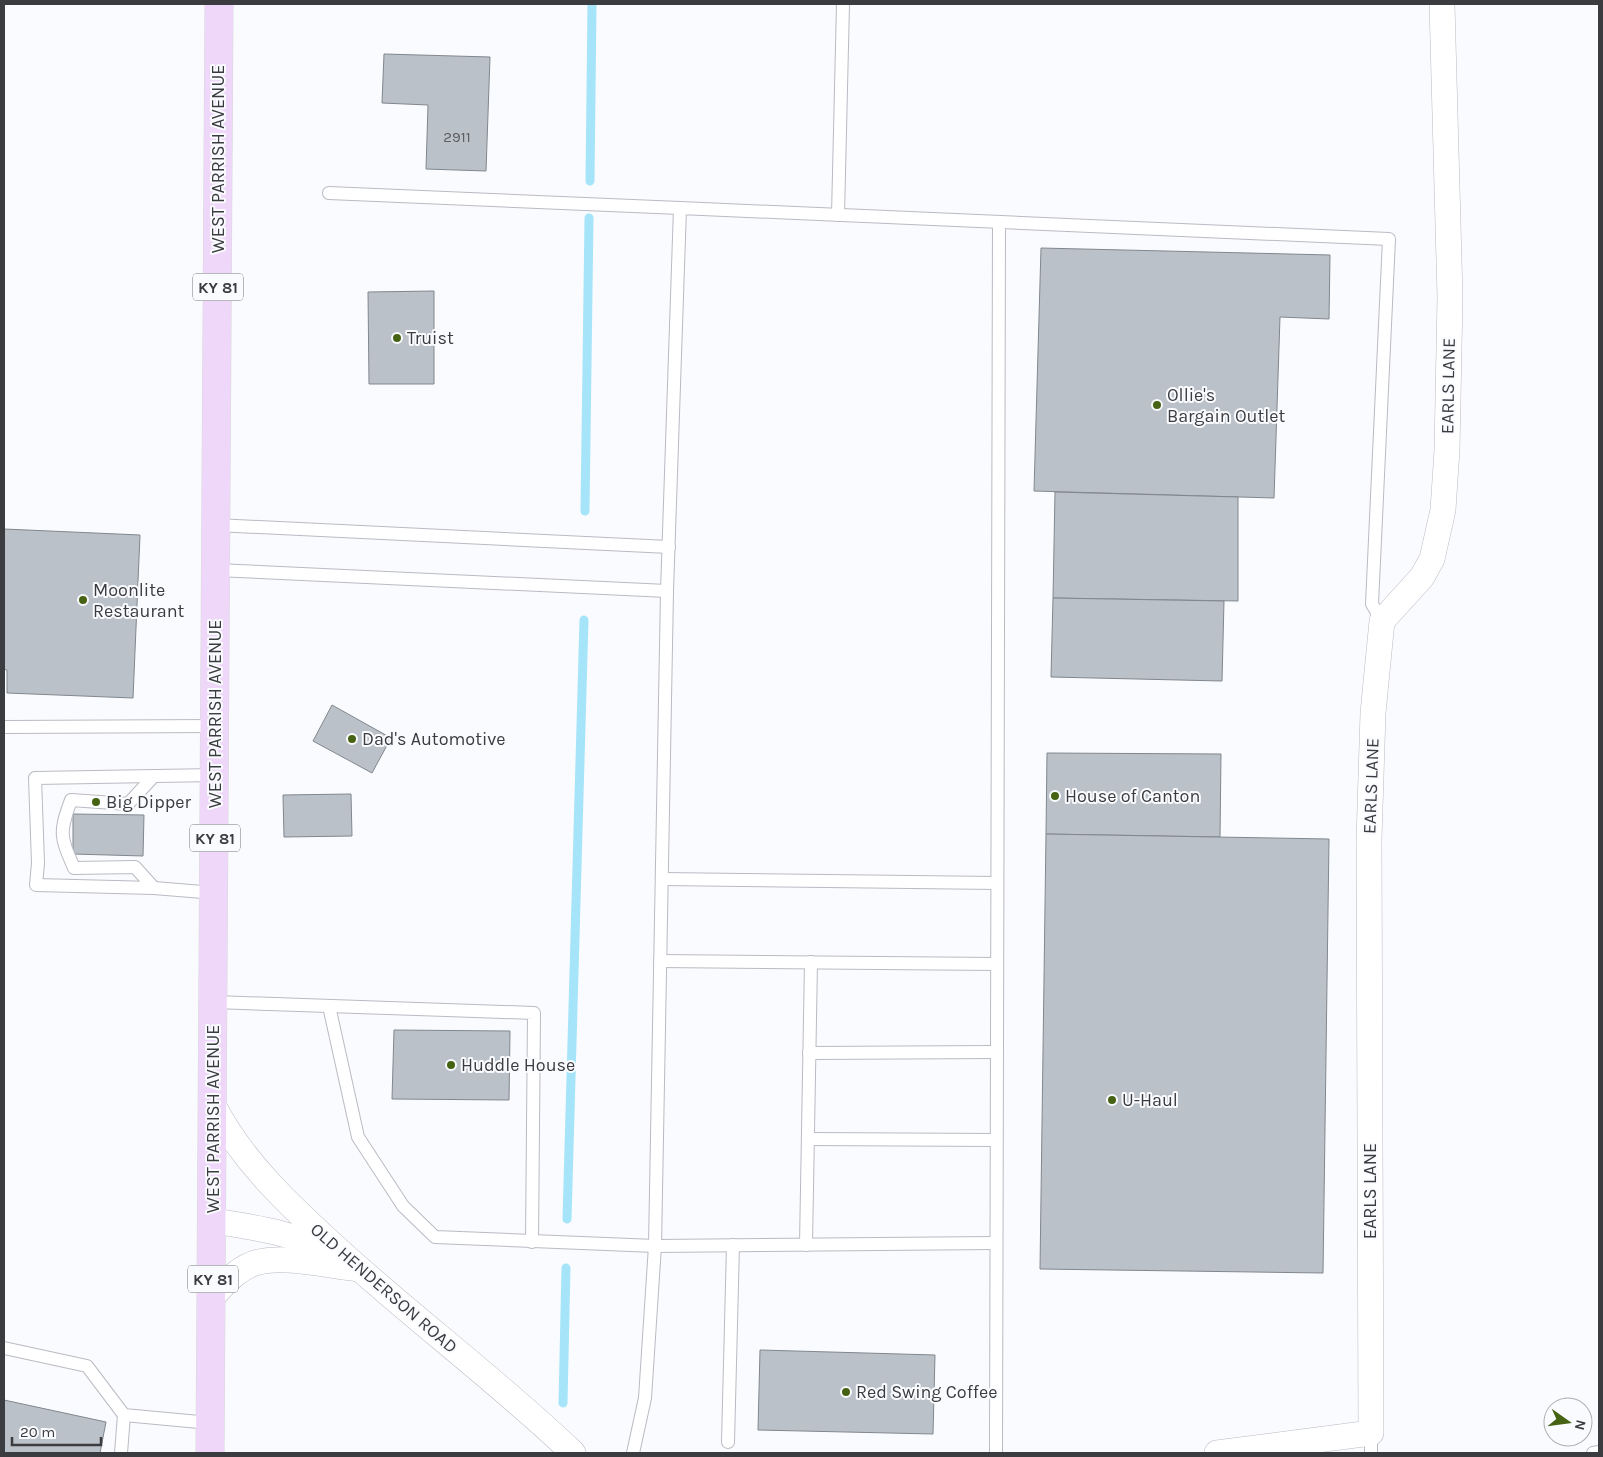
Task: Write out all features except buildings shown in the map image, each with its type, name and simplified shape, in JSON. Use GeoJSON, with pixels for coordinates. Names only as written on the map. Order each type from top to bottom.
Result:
{"type":"FeatureCollection","features":[{"type":"Feature","properties":{"kind":"main road","name":"WEST PARRISH AVENUE"},"geometry":{"type":"LineString","coordinates":[[210,1453],[214,1105],[219,4]]}},
{"type":"Feature","properties":{"kind":"street","name":"EARLS LANE"},"geometry":{"type":"LineString","coordinates":[[1217,1453],[1371,1443],[1369,840],[1373,713],[1382,621],[1422,577],[1432,559],[1443,510],[1447,450],[1450,297],[1442,4]]}},
{"type":"Feature","properties":{"kind":"street","name":"OLD HENDERSON ROAD"},"geometry":{"type":"LineString","coordinates":[[214,1105],[224,1127],[257,1170],[291,1207],[555,1444],[574,1453]]}},
{"type":"Feature","properties":{"kind":"street"},"geometry":{"type":"LineString","coordinates":[[213,1221],[252,1227],[316,1244],[358,1269]]}},
{"type":"Feature","properties":{"kind":"street"},"geometry":{"type":"LineString","coordinates":[[212,1296],[231,1278],[258,1262],[279,1260],[358,1269]]}},
{"type":"Feature","properties":{"kind":"lane"},"geometry":{"type":"LineString","coordinates":[[838,214],[843,4]]}},
{"type":"Feature","properties":{"kind":"lane"},"geometry":{"type":"LineString","coordinates":[[329,193],[1389,239],[1372,604],[1382,621]]}},
{"type":"Feature","properties":{"kind":"lane"},"geometry":{"type":"LineString","coordinates":[[633,1453],[645,1398],[655,1246],[667,591],[680,208]]}},
{"type":"Feature","properties":{"kind":"lane"},"geometry":{"type":"LineString","coordinates":[[996,1453],[999,222]]}},
{"type":"Feature","properties":{"kind":"lane"},"geometry":{"type":"LineString","coordinates":[[216,525],[669,547]]}},
{"type":"Feature","properties":{"kind":"lane"},"geometry":{"type":"LineString","coordinates":[[216,570],[667,591]]}},
{"type":"Feature","properties":{"kind":"lane"},"geometry":{"type":"LineString","coordinates":[[4,727],[215,726]]}},
{"type":"Feature","properties":{"kind":"lane"},"geometry":{"type":"LineString","coordinates":[[214,892],[154,888],[36,885],[38,863],[35,778],[215,775]]}},
{"type":"Feature","properties":{"kind":"lane"},"geometry":{"type":"LineString","coordinates":[[153,777],[128,804],[71,800],[64,819],[62,840],[74,868],[135,867],[154,888]]}},
{"type":"Feature","properties":{"kind":"lane"},"geometry":{"type":"LineString","coordinates":[[662,878],[997,884]]}},
{"type":"Feature","properties":{"kind":"lane"},"geometry":{"type":"LineString","coordinates":[[660,961],[997,964]]}},
{"type":"Feature","properties":{"kind":"lane"},"geometry":{"type":"LineString","coordinates":[[806,1245],[811,962]]}},
{"type":"Feature","properties":{"kind":"lane"},"geometry":{"type":"LineString","coordinates":[[214,1002],[534,1013],[532,1242]]}},
{"type":"Feature","properties":{"kind":"lane"},"geometry":{"type":"LineString","coordinates":[[329,1006],[358,1136],[403,1206],[435,1237],[655,1246],[996,1243]]}},
{"type":"Feature","properties":{"kind":"lane"},"geometry":{"type":"LineString","coordinates":[[810,1053],[996,1052]]}},
{"type":"Feature","properties":{"kind":"lane"},"geometry":{"type":"LineString","coordinates":[[808,1138],[996,1140]]}},
{"type":"Feature","properties":{"kind":"lane"},"geometry":{"type":"LineString","coordinates":[[728,1442],[733,1245]]}},
{"type":"Feature","properties":{"kind":"lane"},"geometry":{"type":"LineString","coordinates":[[4,1348],[87,1366],[124,1415],[121,1453]]}},
{"type":"Feature","properties":{"kind":"lane"},"geometry":{"type":"LineString","coordinates":[[124,1415],[210,1424]]}},
{"type":"Feature","properties":{"kind":"lane"},"geometry":{"type":"LineString","coordinates":[[1593,1453],[1599,1452]]}},
{"type":"Feature","properties":{"kind":"waterway"},"geometry":{"type":"LineString","coordinates":[[590,181],[592,4]]}},
{"type":"Feature","properties":{"kind":"waterway"},"geometry":{"type":"LineString","coordinates":[[585,511],[589,218]]}},
{"type":"Feature","properties":{"kind":"waterway"},"geometry":{"type":"LineString","coordinates":[[567,1219],[584,620]]}},
{"type":"Feature","properties":{"kind":"waterway"},"geometry":{"type":"LineString","coordinates":[[563,1403],[566,1268]]}},
{"type":"Feature","properties":{"kind":"place","name":"Truist"},"geometry":{"type":"Point","coordinates":[397,338]}},
{"type":"Feature","properties":{"kind":"place","name":"Ollie's Bargain Outlet"},"geometry":{"type":"Point","coordinates":[1157,405]}},
{"type":"Feature","properties":{"kind":"place","name":"Moonlite Restaurant"},"geometry":{"type":"Point","coordinates":[83,600]}},
{"type":"Feature","properties":{"kind":"place","name":"Dad's Automotive"},"geometry":{"type":"Point","coordinates":[352,739]}},
{"type":"Feature","properties":{"kind":"place","name":"House of Canton"},"geometry":{"type":"Point","coordinates":[1055,796]}},
{"type":"Feature","properties":{"kind":"place","name":"Big Dipper"},"geometry":{"type":"Point","coordinates":[96,802]}},
{"type":"Feature","properties":{"kind":"place","name":"Huddle House"},"geometry":{"type":"Point","coordinates":[451,1065]}},
{"type":"Feature","properties":{"kind":"place","name":"U-Haul"},"geometry":{"type":"Point","coordinates":[1112,1100]}},
{"type":"Feature","properties":{"kind":"place","name":"Red Swing Coffee"},"geometry":{"type":"Point","coordinates":[846,1392]}}]}
